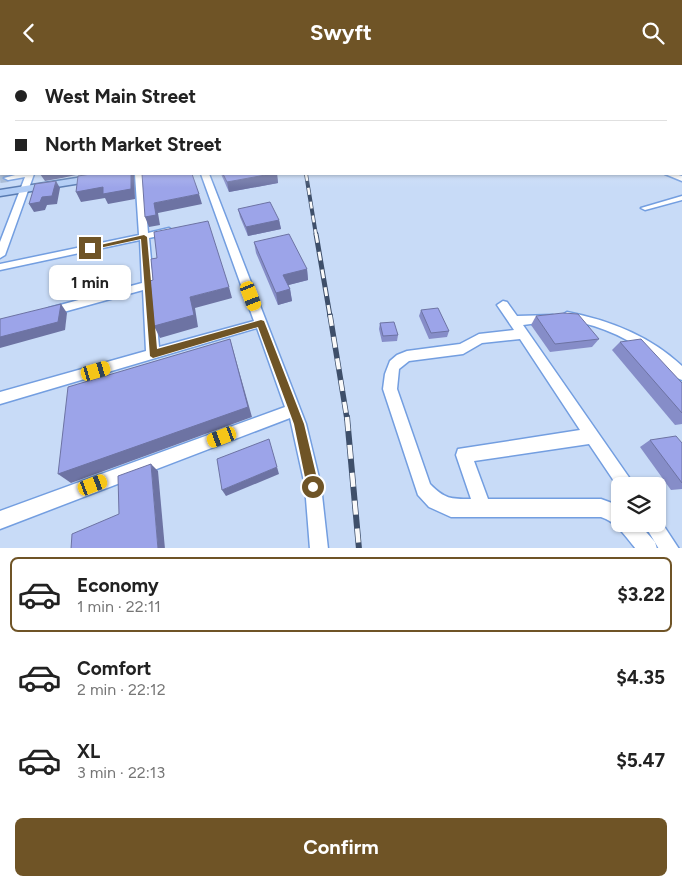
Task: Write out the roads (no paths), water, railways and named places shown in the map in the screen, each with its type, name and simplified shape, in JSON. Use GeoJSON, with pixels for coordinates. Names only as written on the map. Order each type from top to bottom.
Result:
{"type":"FeatureCollection","features":[{"type":"Feature","properties":{"kind":"main road"},"geometry":{"type":"LineString","coordinates":[[0,193],[114,175]]}},
{"type":"Feature","properties":{"kind":"street"},"geometry":{"type":"LineString","coordinates":[[8,177],[23,175]]}},
{"type":"Feature","properties":{"kind":"street"},"geometry":{"type":"LineString","coordinates":[[0,255],[30,175]]}},
{"type":"Feature","properties":{"kind":"street"},"geometry":{"type":"LineString","coordinates":[[139,175],[153,354]]}},
{"type":"Feature","properties":{"kind":"street"},"geometry":{"type":"LineString","coordinates":[[205,175],[299,424],[313,487],[319,548]]}},
{"type":"Feature","properties":{"kind":"street"},"geometry":{"type":"LineString","coordinates":[[645,208],[682,198]]}},
{"type":"Feature","properties":{"kind":"street"},"geometry":{"type":"LineString","coordinates":[[210,223],[222,220]]}},
{"type":"Feature","properties":{"kind":"street"},"geometry":{"type":"LineString","coordinates":[[0,227],[11,225]]}},
{"type":"Feature","properties":{"kind":"street"},"geometry":{"type":"LineString","coordinates":[[0,267],[181,229]]}},
{"type":"Feature","properties":{"kind":"street"},"geometry":{"type":"LineString","coordinates":[[37,315],[148,285]]}},
{"type":"Feature","properties":{"kind":"street"},"geometry":{"type":"LineString","coordinates":[[503,305],[621,477]]}},
{"type":"Feature","properties":{"kind":"street"},"geometry":{"type":"LineString","coordinates":[[611,511],[601,508],[452,508],[435,501],[424,489],[390,389],[390,375],[395,365],[401,359],[408,356],[464,349],[479,339],[567,316],[589,319],[642,344],[674,366],[682,374]]}},
{"type":"Feature","properties":{"kind":"street"},"geometry":{"type":"LineString","coordinates":[[0,399],[261,323]]}},
{"type":"Feature","properties":{"kind":"street"},"geometry":{"type":"LineString","coordinates":[[0,520],[294,410]]}},
{"type":"Feature","properties":{"kind":"street"},"geometry":{"type":"LineString","coordinates":[[483,508],[464,455],[592,435]]}},
{"type":"Feature","properties":{"kind":"street"},"geometry":{"type":"LineString","coordinates":[[634,532],[647,548]]}},
{"type":"Feature","properties":{"kind":"street"},"geometry":{"type":"LineString","coordinates":[[658,532],[669,548]]}},
{"type":"Feature","properties":{"kind":"tunnel"},"geometry":{"type":"LineString","coordinates":[[0,179],[8,178]]}},
{"type":"Feature","properties":{"kind":"railway"},"geometry":{"type":"LineString","coordinates":[[306,175],[316,235]]}},
{"type":"Feature","properties":{"kind":"railway"},"geometry":{"type":"LineString","coordinates":[[316,234],[330,316]]}},
{"type":"Feature","properties":{"kind":"railway"},"geometry":{"type":"LineString","coordinates":[[330,315],[347,419]]}},
{"type":"Feature","properties":{"kind":"railway"},"geometry":{"type":"LineString","coordinates":[[347,417],[359,548]]}}]}
